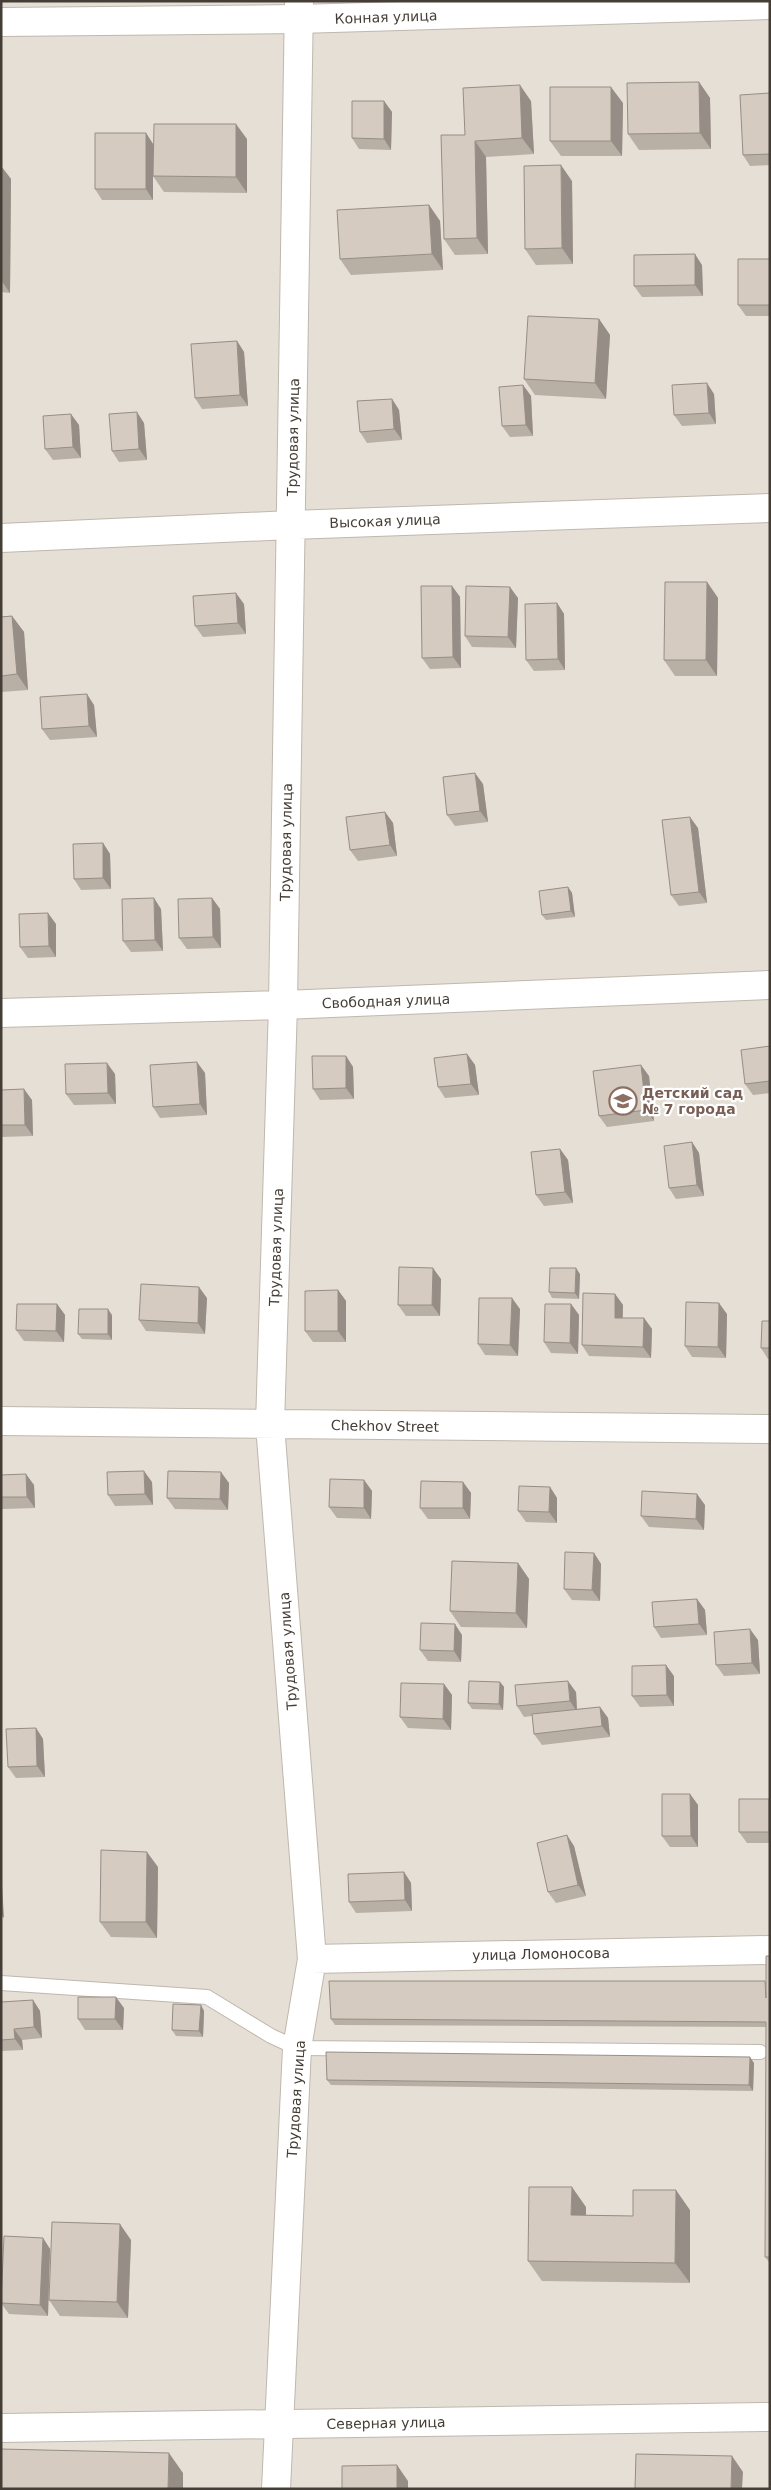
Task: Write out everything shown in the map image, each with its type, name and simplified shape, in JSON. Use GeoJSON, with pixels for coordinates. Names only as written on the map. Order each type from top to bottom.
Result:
{"type":"FeatureCollection","features":[{"type":"Feature","properties":{"kind":"street","name":"Конная улица"},"geometry":{"type":"LineString","coordinates":[[1,22],[299,10],[770,6]]}},
{"type":"Feature","properties":{"kind":"street","name":"Трудовая улица"},"geometry":{"type":"LineString","coordinates":[[276,2489],[297,2048],[312,1958],[270,1424],[283,1005],[299,10]]}},
{"type":"Feature","properties":{"kind":"street","name":"Высокая улица"},"geometry":{"type":"LineString","coordinates":[[1,538],[291,525],[770,508]]}},
{"type":"Feature","properties":{"kind":"street","name":"Свободная улица"},"geometry":{"type":"LineString","coordinates":[[1,1013],[283,1005],[770,985]]}},
{"type":"Feature","properties":{"kind":"street","name":"Chekhov Street"},"geometry":{"type":"LineString","coordinates":[[1,1421],[770,1429]]}},
{"type":"Feature","properties":{"kind":"street","name":"улица Ломоносова"},"geometry":{"type":"LineString","coordinates":[[312,1958],[770,1950]]}},
{"type":"Feature","properties":{"kind":"street","name":"Северная улица"},"geometry":{"type":"LineString","coordinates":[[1,2428],[770,2417]]}},
{"type":"Feature","properties":{"kind":"lane"},"geometry":{"type":"LineString","coordinates":[[1,1983],[207,1997],[271,2036],[297,2048],[760,2052]]}},
{"type":"Feature","properties":{"kind":"shaded area"},"geometry":{"type":"Polygon","coordinates":[[[1,1],[770,1],[770,2489],[1,2489],[1,1]]]}},
{"type":"Feature","properties":{"kind":"building"},"geometry":{"type":"Polygon","coordinates":[[[699,82],[700,133],[628,134],[627,83],[699,82]]]}},
{"type":"Feature","properties":{"kind":"building"},"geometry":{"type":"Polygon","coordinates":[[[520,85],[522,138],[475,141],[477,238],[444,239],[441,135],[465,135],[463,88],[520,85]]]}},
{"type":"Feature","properties":{"kind":"building"},"geometry":{"type":"Polygon","coordinates":[[[550,87],[611,87],[611,141],[550,141],[550,87]]]}},
{"type":"Feature","properties":{"kind":"building"},"geometry":{"type":"Polygon","coordinates":[[[770,93],[770,154],[743,155],[740,95],[770,93]]]}},
{"type":"Feature","properties":{"kind":"building"},"geometry":{"type":"Polygon","coordinates":[[[352,101],[384,101],[384,139],[352,138],[352,101]]]}},
{"type":"Feature","properties":{"kind":"building"},"geometry":{"type":"Polygon","coordinates":[[[154,124],[236,124],[236,177],[153,176],[154,124]]]}},
{"type":"Feature","properties":{"kind":"building"},"geometry":{"type":"Polygon","coordinates":[[[95,133],[146,133],[146,189],[95,189],[95,133]]]}},
{"type":"Feature","properties":{"kind":"building"},"geometry":{"type":"Polygon","coordinates":[[[561,165],[562,248],[525,249],[524,166],[561,165]]]}},
{"type":"Feature","properties":{"kind":"building"},"geometry":{"type":"Polygon","coordinates":[[[429,205],[432,254],[340,259],[337,210],[429,205]]]}},
{"type":"Feature","properties":{"kind":"building"},"geometry":{"type":"Polygon","coordinates":[[[695,254],[695,285],[634,286],[634,255],[695,254]]]}},
{"type":"Feature","properties":{"kind":"building"},"geometry":{"type":"Polygon","coordinates":[[[738,259],[770,259],[770,305],[738,305],[738,259]]]}},
{"type":"Feature","properties":{"kind":"building"},"geometry":{"type":"Polygon","coordinates":[[[528,316],[599,319],[595,383],[524,379],[528,316]]]}},
{"type":"Feature","properties":{"kind":"building"},"geometry":{"type":"Polygon","coordinates":[[[237,341],[240,395],[195,398],[191,344],[237,341]]]}},
{"type":"Feature","properties":{"kind":"building"},"geometry":{"type":"Polygon","coordinates":[[[707,383],[709,413],[674,415],[672,385],[707,383]]]}},
{"type":"Feature","properties":{"kind":"building"},"geometry":{"type":"Polygon","coordinates":[[[523,385],[526,425],[502,426],[499,387],[523,385]]]}},
{"type":"Feature","properties":{"kind":"building"},"geometry":{"type":"Polygon","coordinates":[[[392,399],[394,429],[360,432],[357,401],[392,399]]]}},
{"type":"Feature","properties":{"kind":"building"},"geometry":{"type":"Polygon","coordinates":[[[137,412],[139,449],[112,451],[109,414],[137,412]]]}},
{"type":"Feature","properties":{"kind":"building"},"geometry":{"type":"Polygon","coordinates":[[[71,414],[73,447],[45,449],[43,416],[71,414]]]}},
{"type":"Feature","properties":{"kind":"building"},"geometry":{"type":"Polygon","coordinates":[[[665,582],[707,582],[706,660],[664,660],[665,582]]]}},
{"type":"Feature","properties":{"kind":"building"},"geometry":{"type":"Polygon","coordinates":[[[421,586],[452,586],[453,657],[422,658],[421,586]]]}},
{"type":"Feature","properties":{"kind":"building"},"geometry":{"type":"Polygon","coordinates":[[[466,586],[510,587],[508,637],[465,636],[466,586]]]}},
{"type":"Feature","properties":{"kind":"building"},"geometry":{"type":"Polygon","coordinates":[[[236,593],[238,623],[195,626],[193,596],[236,593]]]}},
{"type":"Feature","properties":{"kind":"building"},"geometry":{"type":"Polygon","coordinates":[[[557,603],[558,659],[526,660],[525,604],[557,603]]]}},
{"type":"Feature","properties":{"kind":"building"},"geometry":{"type":"Polygon","coordinates":[[[12,616],[17,674],[1,676],[1,617],[12,616]]]}},
{"type":"Feature","properties":{"kind":"building"},"geometry":{"type":"Polygon","coordinates":[[[87,694],[89,726],[42,729],[40,697],[87,694]]]}},
{"type":"Feature","properties":{"kind":"building"},"geometry":{"type":"Polygon","coordinates":[[[475,773],[480,811],[447,815],[443,777],[475,773]]]}},
{"type":"Feature","properties":{"kind":"building"},"geometry":{"type":"Polygon","coordinates":[[[385,812],[390,845],[350,850],[346,817],[385,812]]]}},
{"type":"Feature","properties":{"kind":"building"},"geometry":{"type":"Polygon","coordinates":[[[690,817],[699,892],[671,895],[662,820],[690,817]]]}},
{"type":"Feature","properties":{"kind":"building"},"geometry":{"type":"Polygon","coordinates":[[[103,843],[103,878],[74,879],[73,844],[103,843]]]}},
{"type":"Feature","properties":{"kind":"building"},"geometry":{"type":"Polygon","coordinates":[[[568,887],[571,911],[542,915],[539,891],[568,887]]]}},
{"type":"Feature","properties":{"kind":"building"},"geometry":{"type":"Polygon","coordinates":[[[154,898],[155,940],[123,941],[122,899],[154,898]]]}},
{"type":"Feature","properties":{"kind":"building"},"geometry":{"type":"Polygon","coordinates":[[[212,898],[213,937],[179,938],[178,899],[212,898]]]}},
{"type":"Feature","properties":{"kind":"building"},"geometry":{"type":"Polygon","coordinates":[[[48,913],[49,946],[20,947],[19,914],[48,913]]]}},
{"type":"Feature","properties":{"kind":"building"},"geometry":{"type":"Polygon","coordinates":[[[770,1046],[770,1081],[745,1084],[741,1050],[770,1046]]]}},
{"type":"Feature","properties":{"kind":"building"},"geometry":{"type":"Polygon","coordinates":[[[467,1054],[471,1084],[438,1087],[434,1058],[467,1054]]]}},
{"type":"Feature","properties":{"kind":"building"},"geometry":{"type":"Polygon","coordinates":[[[312,1056],[346,1056],[346,1088],[313,1089],[312,1056]]]}},
{"type":"Feature","properties":{"kind":"building"},"geometry":{"type":"Polygon","coordinates":[[[197,1062],[200,1104],[153,1107],[150,1065],[197,1062]]]}},
{"type":"Feature","properties":{"kind":"building"},"geometry":{"type":"Polygon","coordinates":[[[107,1063],[108,1093],[66,1094],[65,1064],[107,1063]]]}},
{"type":"Feature","properties":{"kind":"building"},"geometry":{"type":"Polygon","coordinates":[[[641,1065],[646,1110],[599,1116],[593,1071],[641,1065]]]}},
{"type":"Feature","properties":{"kind":"building"},"geometry":{"type":"Polygon","coordinates":[[[24,1089],[25,1125],[1,1125],[1,1090],[24,1089]]]}},
{"type":"Feature","properties":{"kind":"building"},"geometry":{"type":"Polygon","coordinates":[[[692,1142],[697,1185],[669,1188],[664,1146],[692,1142]]]}},
{"type":"Feature","properties":{"kind":"building"},"geometry":{"type":"Polygon","coordinates":[[[560,1149],[565,1192],[536,1195],[531,1152],[560,1149]]]}},
{"type":"Feature","properties":{"kind":"building"},"geometry":{"type":"Polygon","coordinates":[[[399,1267],[433,1268],[432,1305],[398,1305],[399,1267]]]}},
{"type":"Feature","properties":{"kind":"building"},"geometry":{"type":"Polygon","coordinates":[[[550,1268],[576,1268],[575,1293],[549,1292],[550,1268]]]}},
{"type":"Feature","properties":{"kind":"building"},"geometry":{"type":"Polygon","coordinates":[[[141,1284],[199,1287],[198,1323],[139,1320],[141,1284]]]}},
{"type":"Feature","properties":{"kind":"building"},"geometry":{"type":"Polygon","coordinates":[[[338,1290],[338,1331],[305,1331],[305,1291],[338,1290]]]}},
{"type":"Feature","properties":{"kind":"building"},"geometry":{"type":"Polygon","coordinates":[[[583,1293],[615,1294],[615,1318],[644,1318],[643,1347],[582,1345],[583,1293]]]}},
{"type":"Feature","properties":{"kind":"building"},"geometry":{"type":"Polygon","coordinates":[[[479,1298],[512,1298],[510,1345],[478,1344],[479,1298]]]}},
{"type":"Feature","properties":{"kind":"building"},"geometry":{"type":"Polygon","coordinates":[[[686,1302],[719,1303],[718,1347],[685,1346],[686,1302]]]}},
{"type":"Feature","properties":{"kind":"building"},"geometry":{"type":"Polygon","coordinates":[[[17,1304],[57,1304],[56,1331],[16,1330],[17,1304]]]}},
{"type":"Feature","properties":{"kind":"building"},"geometry":{"type":"Polygon","coordinates":[[[545,1304],[571,1304],[570,1343],[544,1342],[545,1304]]]}},
{"type":"Feature","properties":{"kind":"building"},"geometry":{"type":"Polygon","coordinates":[[[79,1309],[108,1309],[108,1334],[78,1334],[79,1309]]]}},
{"type":"Feature","properties":{"kind":"building"},"geometry":{"type":"Polygon","coordinates":[[[762,1321],[770,1321],[770,1348],[761,1348],[762,1321]]]}},
{"type":"Feature","properties":{"kind":"building"},"geometry":{"type":"Polygon","coordinates":[[[144,1471],[145,1494],[108,1495],[107,1472],[144,1471]]]}},
{"type":"Feature","properties":{"kind":"building"},"geometry":{"type":"Polygon","coordinates":[[[168,1471],[221,1472],[220,1499],[167,1498],[168,1471]]]}},
{"type":"Feature","properties":{"kind":"building"},"geometry":{"type":"Polygon","coordinates":[[[26,1474],[27,1497],[1,1497],[1,1475],[26,1474]]]}},
{"type":"Feature","properties":{"kind":"building"},"geometry":{"type":"Polygon","coordinates":[[[330,1479],[364,1480],[364,1508],[329,1507],[330,1479]]]}},
{"type":"Feature","properties":{"kind":"building"},"geometry":{"type":"Polygon","coordinates":[[[421,1481],[463,1482],[463,1508],[420,1508],[421,1481]]]}},
{"type":"Feature","properties":{"kind":"building"},"geometry":{"type":"Polygon","coordinates":[[[519,1486],[550,1487],[549,1512],[518,1511],[519,1486]]]}},
{"type":"Feature","properties":{"kind":"building"},"geometry":{"type":"Polygon","coordinates":[[[642,1491],[697,1494],[696,1519],[641,1516],[642,1491]]]}},
{"type":"Feature","properties":{"kind":"building"},"geometry":{"type":"Polygon","coordinates":[[[565,1552],[594,1553],[592,1590],[564,1589],[565,1552]]]}},
{"type":"Feature","properties":{"kind":"building"},"geometry":{"type":"Polygon","coordinates":[[[452,1561],[518,1563],[516,1613],[450,1611],[452,1561]]]}},
{"type":"Feature","properties":{"kind":"building"},"geometry":{"type":"Polygon","coordinates":[[[697,1599],[699,1624],[654,1627],[652,1602],[697,1599]]]}},
{"type":"Feature","properties":{"kind":"building"},"geometry":{"type":"Polygon","coordinates":[[[421,1623],[455,1624],[454,1651],[420,1650],[421,1623]]]}},
{"type":"Feature","properties":{"kind":"building"},"geometry":{"type":"Polygon","coordinates":[[[750,1629],[752,1663],[716,1665],[714,1632],[750,1629]]]}},
{"type":"Feature","properties":{"kind":"building"},"geometry":{"type":"Polygon","coordinates":[[[666,1665],[667,1695],[632,1696],[632,1666],[666,1665]]]}},
{"type":"Feature","properties":{"kind":"building"},"geometry":{"type":"Polygon","coordinates":[[[469,1681],[500,1682],[499,1704],[468,1703],[469,1681]]]}},
{"type":"Feature","properties":{"kind":"building"},"geometry":{"type":"Polygon","coordinates":[[[568,1681],[570,1701],[517,1706],[515,1685],[568,1681]]]}},
{"type":"Feature","properties":{"kind":"building"},"geometry":{"type":"Polygon","coordinates":[[[401,1683],[444,1684],[443,1719],[400,1717],[401,1683]]]}},
{"type":"Feature","properties":{"kind":"building"},"geometry":{"type":"Polygon","coordinates":[[[600,1707],[602,1726],[534,1734],[532,1714],[600,1707]]]}},
{"type":"Feature","properties":{"kind":"building"},"geometry":{"type":"Polygon","coordinates":[[[36,1728],[37,1766],[8,1767],[6,1729],[36,1728]]]}},
{"type":"Feature","properties":{"kind":"building"},"geometry":{"type":"Polygon","coordinates":[[[662,1794],[690,1794],[691,1836],[662,1836],[662,1794]]]}},
{"type":"Feature","properties":{"kind":"building"},"geometry":{"type":"Polygon","coordinates":[[[739,1799],[769,1799],[769,1832],[739,1832],[739,1799]]]}},
{"type":"Feature","properties":{"kind":"building"},"geometry":{"type":"Polygon","coordinates":[[[567,1835],[578,1885],[548,1892],[537,1843],[567,1835]]]}},
{"type":"Feature","properties":{"kind":"building"},"geometry":{"type":"Polygon","coordinates":[[[101,1850],[147,1852],[146,1922],[100,1922],[101,1850]]]}},
{"type":"Feature","properties":{"kind":"building"},"geometry":{"type":"Polygon","coordinates":[[[404,1872],[405,1900],[349,1902],[348,1874],[404,1872]]]}},
{"type":"Feature","properties":{"kind":"building"},"geometry":{"type":"Polygon","coordinates":[[[766,1956],[770,1956],[770,2257],[765,2257],[766,2022],[331,2019],[329,1981],[765,1981],[766,1998],[766,1956]]]}},
{"type":"Feature","properties":{"kind":"building"},"geometry":{"type":"Polygon","coordinates":[[[78,1997],[116,1997],[115,2019],[78,2019],[78,1997]]]}},
{"type":"Feature","properties":{"kind":"building"},"geometry":{"type":"Polygon","coordinates":[[[33,2000],[34,2027],[14,2029],[15,2039],[1,2040],[1,2002],[33,2000]]]}},
{"type":"Feature","properties":{"kind":"building"},"geometry":{"type":"Polygon","coordinates":[[[173,2004],[201,2005],[199,2031],[172,2030],[173,2004]]]}},
{"type":"Feature","properties":{"kind":"building"},"geometry":{"type":"Polygon","coordinates":[[[326,2052],[750,2057],[749,2085],[327,2080],[326,2052]]]}},
{"type":"Feature","properties":{"kind":"building"},"geometry":{"type":"Polygon","coordinates":[[[529,2187],[572,2187],[571,2215],[633,2216],[633,2190],[676,2190],[675,2263],[528,2261],[529,2187]]]}},
{"type":"Feature","properties":{"kind":"building"},"geometry":{"type":"Polygon","coordinates":[[[52,2222],[120,2224],[117,2302],[49,2300],[52,2222]]]}},
{"type":"Feature","properties":{"kind":"building"},"geometry":{"type":"Polygon","coordinates":[[[4,2236],[43,2238],[40,2305],[1,2303],[4,2236]]]}},
{"type":"Feature","properties":{"kind":"building"},"geometry":{"type":"Polygon","coordinates":[[[1,2449],[169,2453],[168,2489],[1,2489],[1,2449]]]}},
{"type":"Feature","properties":{"kind":"building"},"geometry":{"type":"Polygon","coordinates":[[[636,2454],[732,2456],[731,2489],[635,2489],[636,2454]]]}},
{"type":"Feature","properties":{"kind":"building"},"geometry":{"type":"Polygon","coordinates":[[[397,2465],[397,2489],[342,2489],[342,2466],[397,2465]]]}},
{"type":"Feature","properties":{"kind":"place","name":"Детский сад № 7 города"},"geometry":{"type":"Point","coordinates":[623,1101]}}]}
